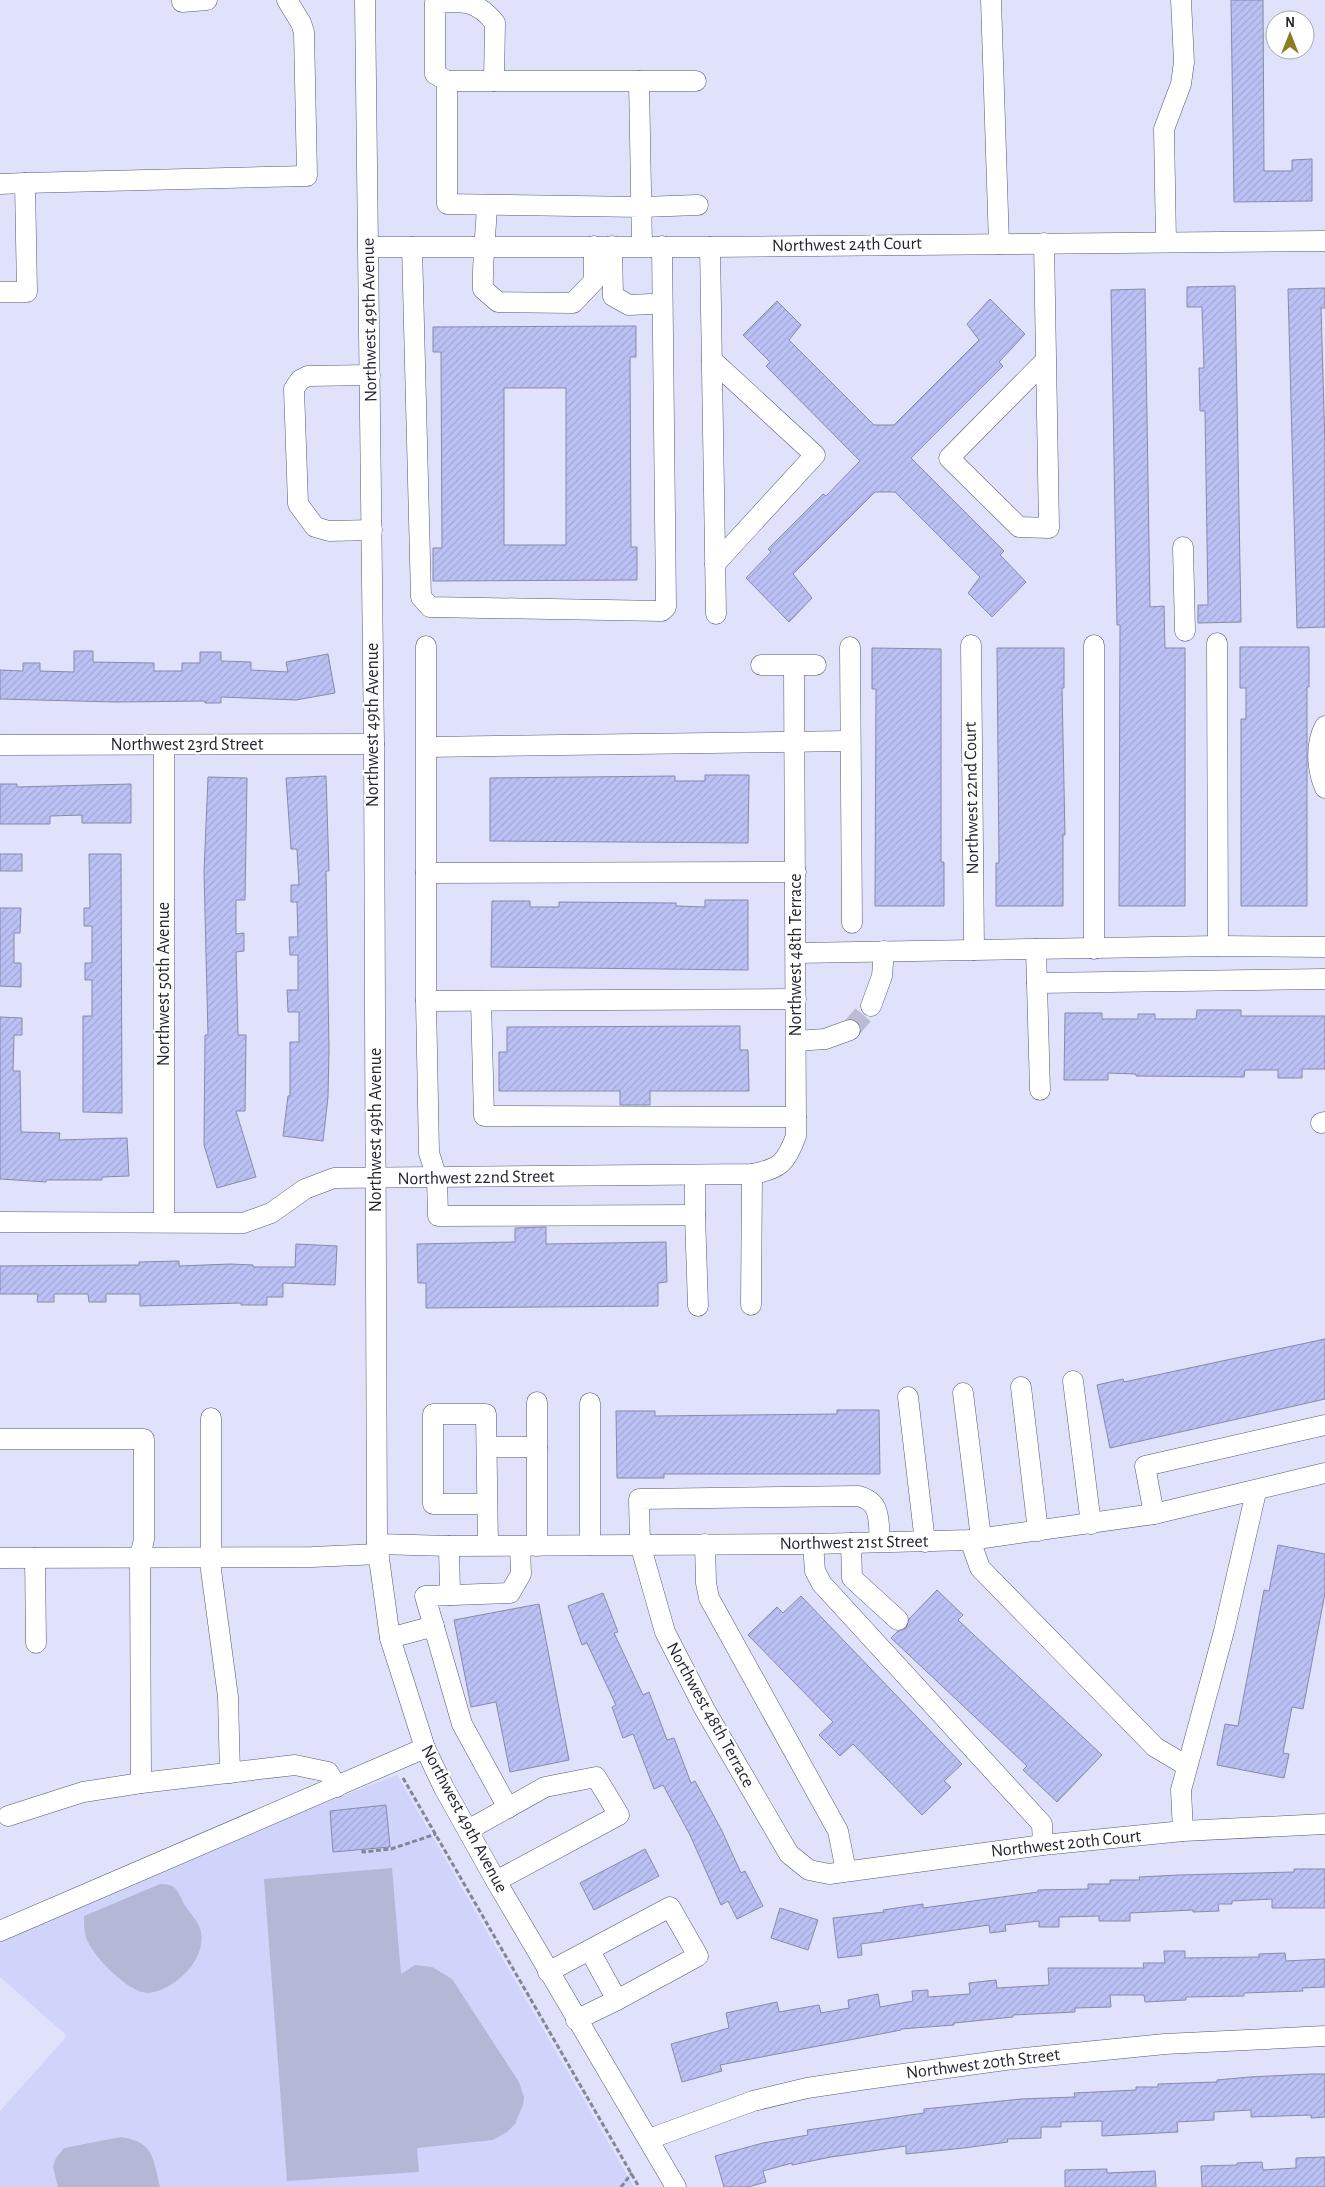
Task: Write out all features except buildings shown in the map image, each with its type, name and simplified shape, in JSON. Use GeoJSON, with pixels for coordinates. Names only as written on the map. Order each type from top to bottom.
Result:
{"type":"FeatureCollection","features":[{"type":"Feature","properties":{"kind":"street"},"geometry":{"type":"LineString","coordinates":[[182,0],[182,2],[207,0]]}},
{"type":"Feature","properties":{"kind":"street"},"geometry":{"type":"LineString","coordinates":[[0,184],[307,176],[304,32],[301,23],[287,0]]}},
{"type":"Feature","properties":{"kind":"street","name":"Northwest 49th Avenue"},"geometry":{"type":"LineString","coordinates":[[365,0],[374,744],[378,1549],[390,1638],[426,1748],[444,1788],[576,2020],[649,2139],[670,2185]]}},
{"type":"Feature","properties":{"kind":"street"},"geometry":{"type":"LineString","coordinates":[[991,0],[999,244]]}},
{"type":"Feature","properties":{"kind":"street"},"geometry":{"type":"LineString","coordinates":[[1166,242],[1164,128],[1182,77],[1184,62],[1181,0]]}},
{"type":"Feature","properties":{"kind":"street"},"geometry":{"type":"LineString","coordinates":[[494,80],[495,23],[481,7],[460,1],[435,3],[435,74],[447,80],[696,81]]}},
{"type":"Feature","properties":{"kind":"street"},"geometry":{"type":"LineString","coordinates":[[447,80],[447,204],[642,207],[698,205]]}},
{"type":"Feature","properties":{"kind":"street"},"geometry":{"type":"LineString","coordinates":[[412,247],[421,597],[430,607],[662,612],[666,607],[662,283],[642,207],[640,81]]}},
{"type":"Feature","properties":{"kind":"street"},"geometry":{"type":"LineString","coordinates":[[0,292],[27,292],[25,183]]}},
{"type":"Feature","properties":{"kind":"street"},"geometry":{"type":"LineString","coordinates":[[487,205],[486,246],[482,260],[483,290],[498,302],[573,303],[594,281],[603,246]]}},
{"type":"Feature","properties":{"kind":"street","name":"Northwest 24th Court"},"geometry":{"type":"LineString","coordinates":[[369,247],[710,247],[1325,241]]}},
{"type":"Feature","properties":{"kind":"street"},"geometry":{"type":"LineString","coordinates":[[1044,243],[1049,528],[1019,527],[949,458],[1046,360]]}},
{"type":"Feature","properties":{"kind":"street"},"geometry":{"type":"LineString","coordinates":[[603,246],[614,296],[629,305],[651,304]]}},
{"type":"Feature","properties":{"kind":"street"},"geometry":{"type":"LineString","coordinates":[[710,247],[716,614]]}},
{"type":"Feature","properties":{"kind":"street"},"geometry":{"type":"LineString","coordinates":[[662,283],[651,295],[651,319],[663,339]]}},
{"type":"Feature","properties":{"kind":"street"},"geometry":{"type":"LineString","coordinates":[[712,360],[815,455],[715,564]]}},
{"type":"Feature","properties":{"kind":"street"},"geometry":{"type":"LineString","coordinates":[[370,375],[308,376],[300,380],[294,389],[298,504],[315,527],[329,530],[372,530]]}},
{"type":"Feature","properties":{"kind":"street"},"geometry":{"type":"LineString","coordinates":[[1183,547],[1185,631]]}},
{"type":"Feature","properties":{"kind":"street"},"geometry":{"type":"LineString","coordinates":[[1216,643],[1218,946]]}},
{"type":"Feature","properties":{"kind":"street","name":"Northwest 22nd Court"},"geometry":{"type":"LineString","coordinates":[[971,645],[974,950]]}},
{"type":"Feature","properties":{"kind":"street"},"geometry":{"type":"LineString","coordinates":[[1094,645],[1094,949]]}},
{"type":"Feature","properties":{"kind":"street"},"geometry":{"type":"LineString","coordinates":[[426,646],[426,1001],[429,1154],[437,1178],[438,1216],[696,1215]]}},
{"type":"Feature","properties":{"kind":"street"},"geometry":{"type":"LineString","coordinates":[[850,647],[852,923]]}},
{"type":"Feature","properties":{"kind":"street"},"geometry":{"type":"LineString","coordinates":[[761,665],[816,665]]}},
{"type":"Feature","properties":{"kind":"street","name":"Northwest 48th Terrace"},"geometry":{"type":"LineString","coordinates":[[782,1164],[790,1152],[796,1136],[797,953],[794,666]]}},
{"type":"Feature","properties":{"kind":"street"},"geometry":{"type":"LineString","coordinates":[[1325,726],[1319,742],[1318,757],[1320,775],[1325,788]]}},
{"type":"Feature","properties":{"kind":"street"},"geometry":{"type":"LineString","coordinates":[[427,747],[850,741]]}},
{"type":"Feature","properties":{"kind":"street","name":"Northwest 23rd Street"},"geometry":{"type":"LineString","coordinates":[[0,745],[374,744]]}},
{"type":"Feature","properties":{"kind":"street","name":"Northwest 50th Avenue"},"geometry":{"type":"LineString","coordinates":[[164,745],[164,1222]]}},
{"type":"Feature","properties":{"kind":"street"},"geometry":{"type":"LineString","coordinates":[[426,873],[796,872]]}},
{"type":"Feature","properties":{"kind":"street"},"geometry":{"type":"LineString","coordinates":[[797,953],[1218,946],[1325,947]]}},
{"type":"Feature","properties":{"kind":"street"},"geometry":{"type":"LineString","coordinates":[[1036,949],[1040,1090]]}},
{"type":"Feature","properties":{"kind":"street"},"geometry":{"type":"LineString","coordinates":[[871,1006],[882,976],[884,951]]}},
{"type":"Feature","properties":{"kind":"street"},"geometry":{"type":"LineString","coordinates":[[1037,983],[1325,979]]}},
{"type":"Feature","properties":{"kind":"street"},"geometry":{"type":"LineString","coordinates":[[426,1001],[796,999]]}},
{"type":"Feature","properties":{"kind":"street"},"geometry":{"type":"LineString","coordinates":[[481,1001],[484,1116],[796,1117]]}},
{"type":"Feature","properties":{"kind":"street"},"geometry":{"type":"LineString","coordinates":[[796,1041],[825,1039],[850,1030]]}},
{"type":"Feature","properties":{"kind":"street","name":"Northwest 22nd Street"},"geometry":{"type":"LineString","coordinates":[[0,1222],[243,1223],[271,1213],[305,1189],[334,1178],[752,1174],[769,1171],[782,1164]]}},
{"type":"Feature","properties":{"kind":"street"},"geometry":{"type":"LineString","coordinates":[[751,1305],[752,1174]]}},
{"type":"Feature","properties":{"kind":"street"},"geometry":{"type":"LineString","coordinates":[[696,1175],[698,1306]]}},
{"type":"Feature","properties":{"kind":"street"},"geometry":{"type":"LineString","coordinates":[[1073,1381],[1091,1524]]}},
{"type":"Feature","properties":{"kind":"street"},"geometry":{"type":"LineString","coordinates":[[1021,1387],[1038,1531]]}},
{"type":"Feature","properties":{"kind":"street"},"geometry":{"type":"LineString","coordinates":[[963,1393],[980,1568],[1155,1747],[1187,1766]]}},
{"type":"Feature","properties":{"kind":"street"},"geometry":{"type":"LineString","coordinates":[[908,1397],[925,1542]]}},
{"type":"Feature","properties":{"kind":"street"},"geometry":{"type":"LineString","coordinates":[[508,1808],[462,1724],[425,1596],[510,1593],[521,1574],[529,1546],[537,1447],[537,1402]]}},
{"type":"Feature","properties":{"kind":"street"},"geometry":{"type":"LineString","coordinates":[[590,1404],[590,1545]]}},
{"type":"Feature","properties":{"kind":"street"},"geometry":{"type":"LineString","coordinates":[[487,1504],[433,1504],[433,1414],[486,1414],[488,1545]]}},
{"type":"Feature","properties":{"kind":"street"},"geometry":{"type":"LineString","coordinates":[[211,1418],[211,1570],[228,1697],[230,1773]]}},
{"type":"Feature","properties":{"kind":"street"},"geometry":{"type":"LineString","coordinates":[[1154,1514],[1145,1466],[1325,1425]]}},
{"type":"Feature","properties":{"kind":"street"},"geometry":{"type":"LineString","coordinates":[[0,1439],[144,1438],[144,1539],[140,1557],[141,1783]]}},
{"type":"Feature","properties":{"kind":"street"},"geometry":{"type":"LineString","coordinates":[[487,1447],[537,1447]]}},
{"type":"Feature","properties":{"kind":"street","name":"Northwest 21st Street"},"geometry":{"type":"LineString","coordinates":[[0,1558],[312,1557],[378,1549],[449,1546],[813,1544],[976,1539],[1154,1514],[1256,1492],[1325,1474]]}},
{"type":"Feature","properties":{"kind":"street"},"geometry":{"type":"LineString","coordinates":[[1183,1831],[1181,1790],[1224,1631],[1256,1492]]}},
{"type":"Feature","properties":{"kind":"street","name":"Northwest 48th Terrace"},"geometry":{"type":"LineString","coordinates":[[809,1870],[788,1854],[705,1710],[665,1632],[640,1544],[639,1499],[858,1496],[872,1502],[877,1512],[880,1541]]}},
{"type":"Feature","properties":{"kind":"street"},"geometry":{"type":"LineString","coordinates":[[851,1543],[852,1578],[898,1620]]}},
{"type":"Feature","properties":{"kind":"street"},"geometry":{"type":"LineString","coordinates":[[705,1544],[706,1583],[709,1598],[838,1831],[846,1871]]}},
{"type":"Feature","properties":{"kind":"street"},"geometry":{"type":"LineString","coordinates":[[813,1544],[815,1571],[822,1584],[1042,1824],[1043,1845]]}},
{"type":"Feature","properties":{"kind":"street"},"geometry":{"type":"LineString","coordinates":[[449,1546],[450,1595]]}},
{"type":"Feature","properties":{"kind":"street"},"geometry":{"type":"LineString","coordinates":[[35,1558],[36,1643]]}},
{"type":"Feature","properties":{"kind":"street"},"geometry":{"type":"LineString","coordinates":[[390,1638],[434,1626]]}},
{"type":"Feature","properties":{"kind":"street"},"geometry":{"type":"LineString","coordinates":[[0,1931],[337,1788],[426,1748]]}},
{"type":"Feature","properties":{"kind":"street"},"geometry":{"type":"LineString","coordinates":[[8,1816],[83,1792],[141,1783],[295,1765],[328,1772],[337,1788]]}},
{"type":"Feature","properties":{"kind":"street"},"geometry":{"type":"LineString","coordinates":[[468,1830],[545,1788],[596,1777],[619,1815],[496,1881]]}},
{"type":"Feature","properties":{"kind":"street","name":"Northwest 20th Court"},"geometry":{"type":"LineString","coordinates":[[809,1870],[829,1874],[1043,1845],[1183,1831],[1324,1821]]}},
{"type":"Feature","properties":{"kind":"street"},"geometry":{"type":"LineString","coordinates":[[548,1972],[590,1952],[670,1907],[698,1956],[576,2020]]}},
{"type":"Feature","properties":{"kind":"street"},"geometry":{"type":"LineString","coordinates":[[590,1952],[617,2000]]}},
{"type":"Feature","properties":{"kind":"street","name":"Northwest 20th Street"},"geometry":{"type":"LineString","coordinates":[[649,2139],[753,2101],[807,2088],[867,2078],[1005,2060],[1155,2045],[1325,2036]]}},
{"type":"Feature","properties":{"kind":"path"},"geometry":{"type":"LineString","coordinates":[[394,1762],[639,2187]]}},
{"type":"Feature","properties":{"kind":"path"},"geometry":{"type":"LineString","coordinates":[[363,1850],[363,1852],[391,1849],[436,1834]]}},
{"type":"Feature","properties":{"kind":"path"},"geometry":{"type":"LineString","coordinates":[[621,2187],[632,2173]]}},
{"type":"Feature","properties":{"kind":"shaded area"},"geometry":{"type":"Polygon","coordinates":[[[397,1775],[634,2187],[0,2187],[0,2111],[67,2036],[0,1977],[0,1927],[397,1775]]]}},
{"type":"Feature","properties":{"kind":"shaded area"},"geometry":{"type":"Polygon","coordinates":[[[392,1868],[401,1974],[415,1965],[432,1967],[452,1979],[519,2082],[524,2097],[523,2105],[515,2124],[507,2132],[493,2140],[417,2148],[419,2172],[287,2181],[264,1879],[392,1868]]]}},
{"type":"Feature","properties":{"kind":"shaded area"},"geometry":{"type":"Polygon","coordinates":[[[160,1884],[171,1885],[177,1891],[198,1923],[202,1937],[196,1959],[188,1970],[169,1986],[148,1993],[140,1991],[123,1981],[98,1957],[87,1939],[84,1916],[160,1884]]]}},
{"type":"Feature","properties":{"kind":"shaded area"},"geometry":{"type":"Polygon","coordinates":[[[121,2137],[132,2139],[146,2147],[153,2160],[160,2187],[58,2187],[53,2167],[56,2158],[64,2148],[121,2137]]]}},
{"type":"Feature","properties":{"kind":"tunnel"},"geometry":{"type":"LineString","coordinates":[[850,1030],[871,1006]]}}]}
